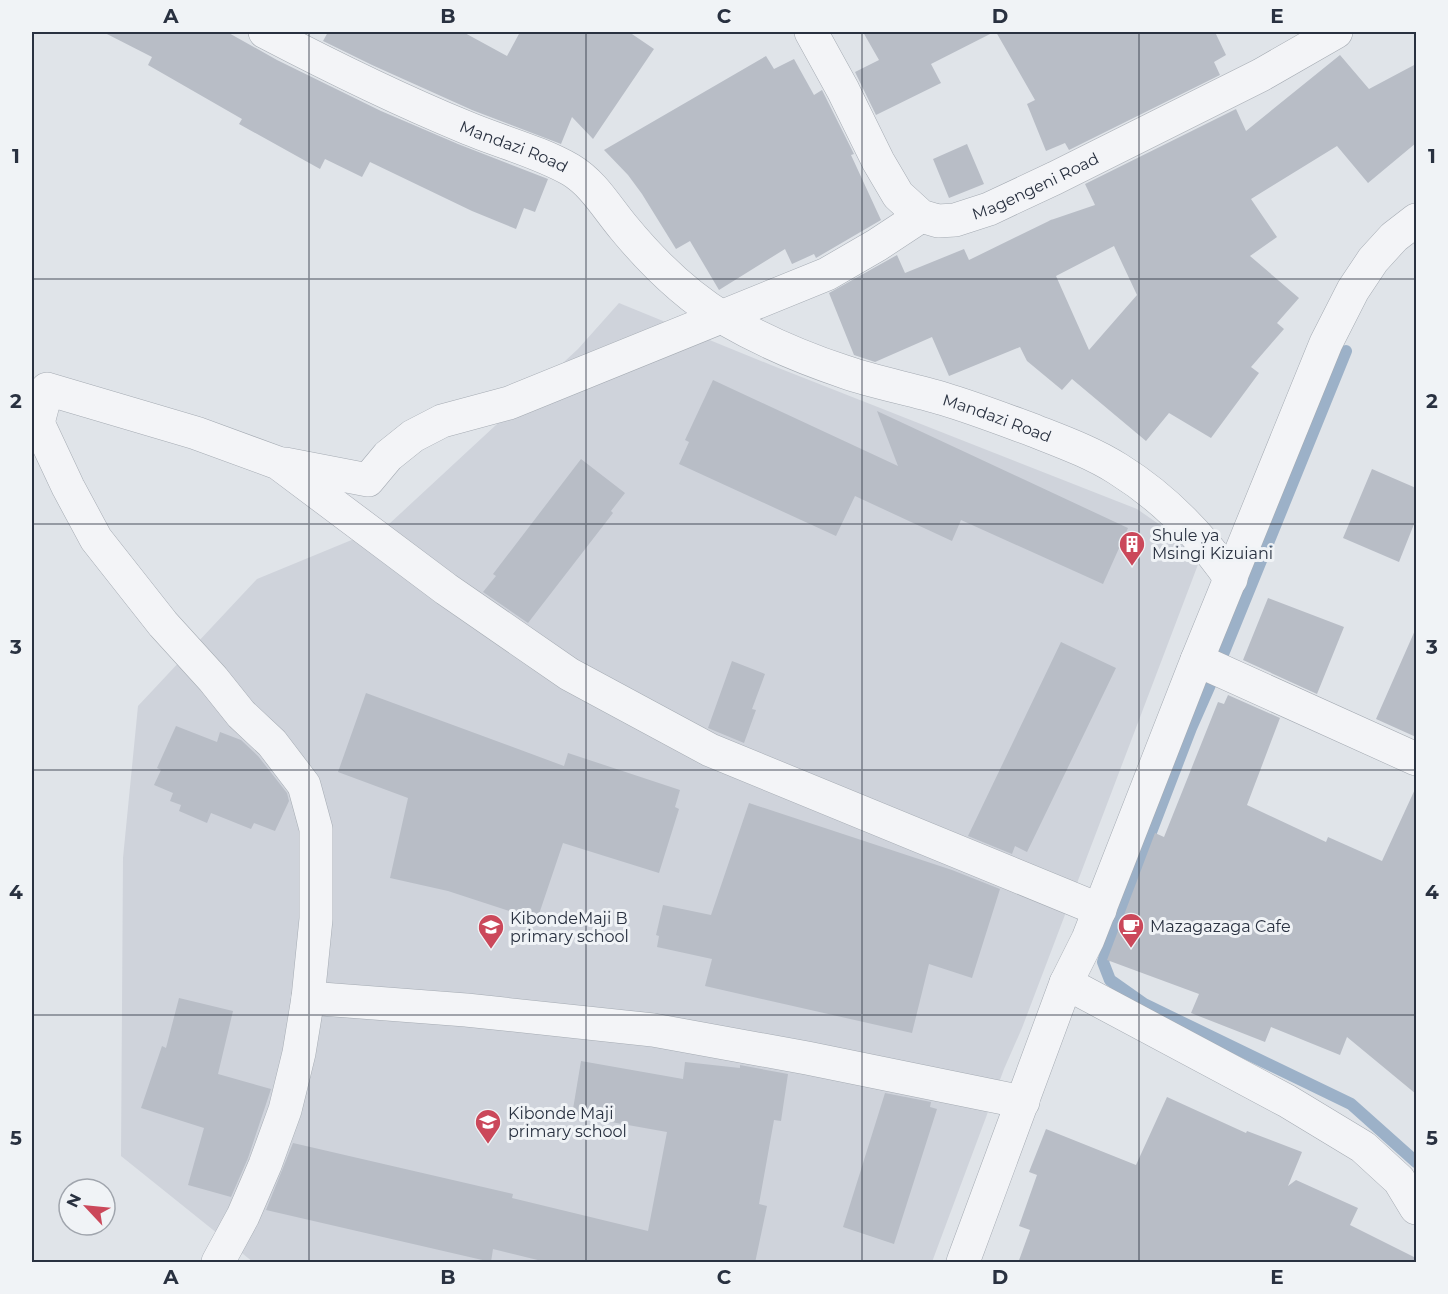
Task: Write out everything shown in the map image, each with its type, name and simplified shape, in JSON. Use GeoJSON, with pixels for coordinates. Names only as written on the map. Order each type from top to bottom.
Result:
{"type":"FeatureCollection","features":[{"type":"Feature","properties":{"kind":"street","name":"Mandazi Road"},"geometry":{"type":"LineString","coordinates":[[265,32],[408,103],[537,154],[573,171],[603,199],[620,224],[646,254],[680,285],[723,318],[780,348],[846,372],[945,399],[1059,440],[1117,468],[1169,506],[1217,558],[1231,579]]}},
{"type":"Feature","properties":{"kind":"street"},"geometry":{"type":"LineString","coordinates":[[218,1263],[243,1216],[285,1110],[299,1053],[308,998],[316,919],[316,829],[304,785],[272,743],[241,714],[163,624],[96,539],[68,487],[34,412],[47,388],[196,433],[278,463],[368,480],[388,456],[414,436],[442,422],[509,403],[827,274],[921,216],[898,195],[811,32]]}},
{"type":"Feature","properties":{"kind":"street","name":"Magengeni Road"},"geometry":{"type":"LineString","coordinates":[[921,216],[938,221],[955,220],[989,209],[1261,75],[1336,32]]}},
{"type":"Feature","properties":{"kind":"street"},"geometry":{"type":"LineString","coordinates":[[963,1263],[1065,983],[1100,910],[1197,660],[1326,343],[1353,290],[1373,260],[1394,237],[1416,220]]}},
{"type":"Feature","properties":{"kind":"street"},"geometry":{"type":"LineString","coordinates":[[278,463],[446,589],[569,674],[710,750],[1100,910]]}},
{"type":"Feature","properties":{"kind":"street"},"geometry":{"type":"LineString","coordinates":[[1197,660],[1416,759]]}},
{"type":"Feature","properties":{"kind":"street"},"geometry":{"type":"LineString","coordinates":[[1065,983],[1287,1101],[1363,1147],[1399,1180],[1416,1208]]}},
{"type":"Feature","properties":{"kind":"street"},"geometry":{"type":"LineString","coordinates":[[308,998],[466,1010],[653,1030],[807,1058],[1023,1102]]}},
{"type":"Feature","properties":{"kind":"shaded area"},"geometry":{"type":"Polygon","coordinates":[[[619,303],[1137,509],[1202,554],[1022,1028],[1004,1069],[932,1262],[253,1262],[121,1156],[123,858],[138,706],[257,579],[388,525],[578,349],[619,303]]]}},
{"type":"Feature","properties":{"kind":"building"},"geometry":{"type":"Polygon","coordinates":[[[103,32],[227,32],[277,60],[381,111],[548,179],[535,212],[524,208],[516,229],[472,211],[370,162],[362,177],[325,159],[320,169],[239,124],[242,119],[148,65],[152,57],[103,32]]]}},
{"type":"Feature","properties":{"kind":"building"},"geometry":{"type":"Polygon","coordinates":[[[328,32],[463,32],[507,56],[520,32],[629,32],[654,49],[593,139],[572,117],[561,144],[472,110],[372,65],[323,41],[328,32]]]}},
{"type":"Feature","properties":{"kind":"building"},"geometry":{"type":"Polygon","coordinates":[[[863,32],[994,32],[931,64],[941,83],[876,115],[855,72],[879,60],[863,32]]]}},
{"type":"Feature","properties":{"kind":"building"},"geometry":{"type":"Polygon","coordinates":[[[996,32],[1215,32],[1226,55],[1214,62],[1220,75],[1069,150],[1065,143],[1046,151],[1027,104],[1035,100],[996,32]]]}},
{"type":"Feature","properties":{"kind":"building"},"geometry":{"type":"Polygon","coordinates":[[[1340,55],[1369,89],[1416,64],[1416,143],[1368,183],[1337,146],[1251,199],[1277,237],[1250,256],[1299,298],[1277,323],[1284,329],[1251,367],[1259,373],[1211,438],[1169,413],[1146,441],[1072,379],[1062,390],[1027,361],[1020,347],[949,376],[932,337],[875,362],[854,355],[829,293],[897,255],[905,273],[964,249],[969,260],[1051,220],[1095,205],[1085,184],[1236,109],[1246,131],[1340,55]],[[1114,246],[1056,276],[1089,350],[1137,295],[1114,246]]]}},
{"type":"Feature","properties":{"kind":"building"},"geometry":{"type":"Polygon","coordinates":[[[766,56],[774,69],[794,59],[814,95],[822,90],[854,154],[851,155],[881,220],[816,258],[814,254],[792,264],[785,249],[719,290],[690,241],[676,249],[642,194],[628,175],[604,150],[766,56]]]}},
{"type":"Feature","properties":{"kind":"building"},"geometry":{"type":"Polygon","coordinates":[[[967,144],[984,184],[949,198],[933,159],[967,144]]]}},
{"type":"Feature","properties":{"kind":"building"},"geometry":{"type":"Polygon","coordinates":[[[713,380],[898,466],[877,411],[1128,528],[1103,584],[961,520],[952,541],[855,496],[836,536],[679,464],[689,442],[685,440],[713,380]]]}},
{"type":"Feature","properties":{"kind":"building"},"geometry":{"type":"Polygon","coordinates":[[[581,459],[625,493],[611,511],[613,513],[528,623],[483,592],[496,576],[493,574],[581,459]]]}},
{"type":"Feature","properties":{"kind":"building"},"geometry":{"type":"Polygon","coordinates":[[[1372,469],[1416,488],[1416,519],[1399,562],[1343,538],[1372,469]]]}},
{"type":"Feature","properties":{"kind":"building"},"geometry":{"type":"Polygon","coordinates":[[[1268,598],[1344,627],[1317,694],[1243,660],[1268,598]]]}},
{"type":"Feature","properties":{"kind":"building"},"geometry":{"type":"Polygon","coordinates":[[[1416,628],[1416,737],[1376,719],[1416,628]]]}},
{"type":"Feature","properties":{"kind":"building"},"geometry":{"type":"Polygon","coordinates":[[[1061,642],[1116,668],[1027,852],[1015,846],[1012,854],[968,836],[1061,642]]]}},
{"type":"Feature","properties":{"kind":"building"},"geometry":{"type":"Polygon","coordinates":[[[732,661],[765,674],[752,709],[756,710],[744,743],[708,728],[732,661]]]}},
{"type":"Feature","properties":{"kind":"building"},"geometry":{"type":"Polygon","coordinates":[[[366,693],[564,766],[568,753],[680,790],[675,807],[679,809],[659,873],[563,843],[537,920],[448,891],[390,878],[408,798],[338,772],[366,693]]]}},
{"type":"Feature","properties":{"kind":"building"},"geometry":{"type":"Polygon","coordinates":[[[1228,695],[1280,718],[1247,805],[1326,842],[1328,837],[1382,861],[1416,787],[1416,1094],[1347,1037],[1340,1055],[1271,1027],[1265,1042],[1191,1013],[1199,994],[1107,960],[1155,833],[1164,837],[1218,702],[1224,704],[1228,695]]]}},
{"type":"Feature","properties":{"kind":"building"},"geometry":{"type":"Polygon","coordinates":[[[176,726],[217,742],[220,732],[241,740],[258,756],[287,793],[289,801],[275,831],[254,823],[251,829],[211,813],[207,823],[179,811],[181,805],[170,801],[173,793],[154,785],[161,770],[157,768],[176,726]]]}},
{"type":"Feature","properties":{"kind":"building"},"geometry":{"type":"Polygon","coordinates":[[[749,803],[952,870],[1000,889],[972,978],[929,964],[912,1033],[705,986],[712,959],[657,947],[659,936],[656,935],[663,905],[711,915],[749,803]]]}},
{"type":"Feature","properties":{"kind":"building"},"geometry":{"type":"Polygon","coordinates":[[[179,998],[233,1011],[218,1074],[271,1089],[248,1158],[231,1197],[188,1185],[204,1128],[141,1108],[162,1046],[166,1048],[179,998]]]}},
{"type":"Feature","properties":{"kind":"building"},"geometry":{"type":"Polygon","coordinates":[[[581,1061],[683,1079],[685,1062],[740,1068],[740,1065],[788,1074],[781,1121],[774,1120],[759,1204],[767,1206],[755,1263],[550,1263],[493,1249],[491,1262],[266,1210],[293,1143],[513,1194],[512,1198],[648,1231],[667,1132],[572,1115],[581,1061]]]}},
{"type":"Feature","properties":{"kind":"building"},"geometry":{"type":"Polygon","coordinates":[[[885,1093],[931,1102],[930,1107],[937,1109],[894,1244],[843,1227],[885,1093]]]}},
{"type":"Feature","properties":{"kind":"building"},"geometry":{"type":"Polygon","coordinates":[[[1167,1097],[1246,1133],[1247,1131],[1302,1152],[1288,1186],[1296,1180],[1358,1208],[1350,1225],[1416,1258],[1416,1263],[1018,1263],[1030,1230],[1019,1226],[1037,1175],[1029,1172],[1046,1129],[1136,1165],[1167,1097]]]}},
{"type":"Feature","properties":{"kind":"waterway"},"geometry":{"type":"LineString","coordinates":[[1346,351],[1191,728],[1103,962],[1110,980],[1144,1004],[1351,1104],[1416,1162]]}},
{"type":"Feature","properties":{"kind":"place","name":"Shule ya Msingi Kizuiani"},"geometry":{"type":"Point","coordinates":[1132,567]}},
{"type":"Feature","properties":{"kind":"place","name":"Mazagazaga Cafe"},"geometry":{"type":"Point","coordinates":[1131,949]}},
{"type":"Feature","properties":{"kind":"place","name":"KibondeMaji B primary school"},"geometry":{"type":"Point","coordinates":[491,950]}},
{"type":"Feature","properties":{"kind":"place","name":"Kibonde Maji primary school"},"geometry":{"type":"Point","coordinates":[488,1145]}}]}
